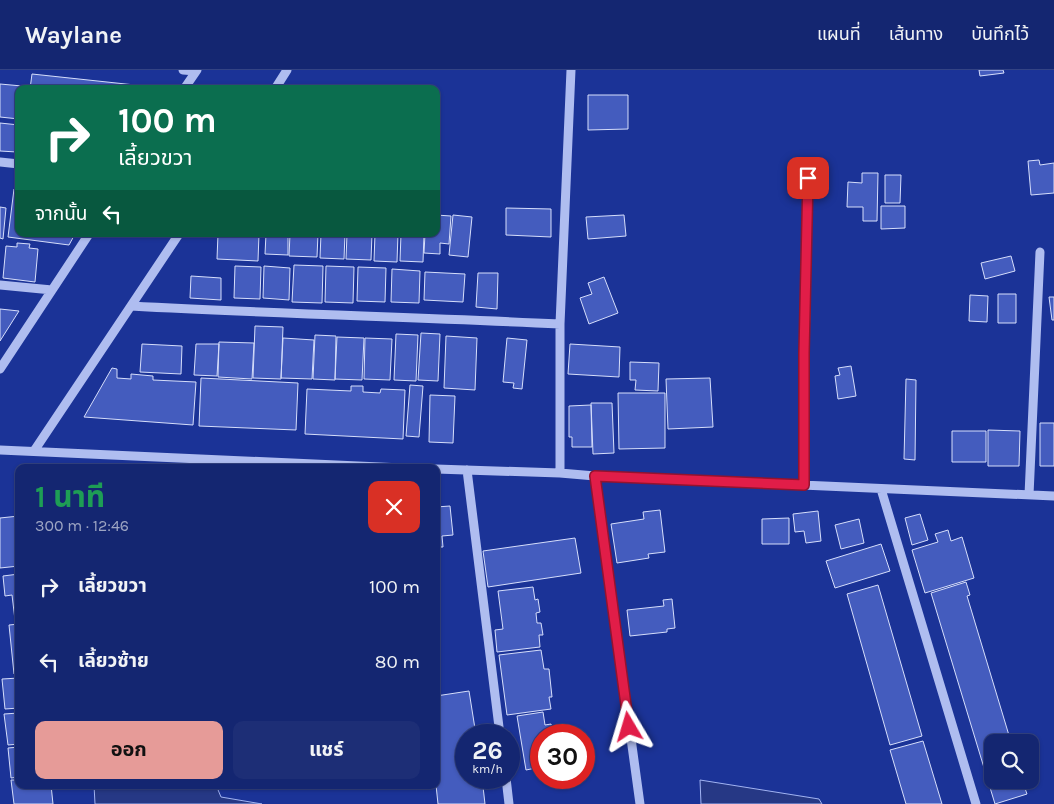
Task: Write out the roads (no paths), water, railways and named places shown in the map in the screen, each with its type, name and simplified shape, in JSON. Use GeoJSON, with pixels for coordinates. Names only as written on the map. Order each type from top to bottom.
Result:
{"type":"FeatureCollection","features":[{"type":"Feature","properties":{"kind":"street"},"geometry":{"type":"LineString","coordinates":[[183,70],[196,71],[187,85]]}},
{"type":"Feature","properties":{"kind":"street"},"geometry":{"type":"LineString","coordinates":[[278,85],[287,70]]}},
{"type":"Feature","properties":{"kind":"street"},"geometry":{"type":"LineString","coordinates":[[560,473],[560,324],[571,70]]}},
{"type":"Feature","properties":{"kind":"street"},"geometry":{"type":"LineString","coordinates":[[0,162],[15,164]]}},
{"type":"Feature","properties":{"kind":"street"},"geometry":{"type":"LineString","coordinates":[[804,485],[804,353],[808,178]]}},
{"type":"Feature","properties":{"kind":"street"},"geometry":{"type":"LineString","coordinates":[[0,369],[87,237]]}},
{"type":"Feature","properties":{"kind":"street"},"geometry":{"type":"LineString","coordinates":[[34,451],[177,237]]}},
{"type":"Feature","properties":{"kind":"street"},"geometry":{"type":"LineString","coordinates":[[1029,495],[1040,252]]}},
{"type":"Feature","properties":{"kind":"street"},"geometry":{"type":"LineString","coordinates":[[0,285],[52,290]]}},
{"type":"Feature","properties":{"kind":"street"},"geometry":{"type":"LineString","coordinates":[[131,306],[560,324]]}},
{"type":"Feature","properties":{"kind":"street"},"geometry":{"type":"LineString","coordinates":[[0,450],[315,464]]}},
{"type":"Feature","properties":{"kind":"street"},"geometry":{"type":"LineString","coordinates":[[440,469],[1054,496]]}},
{"type":"Feature","properties":{"kind":"street"},"geometry":{"type":"LineString","coordinates":[[467,470],[499,724]]}},
{"type":"Feature","properties":{"kind":"street"},"geometry":{"type":"LineString","coordinates":[[595,476],[640,804]]}},
{"type":"Feature","properties":{"kind":"street"},"geometry":{"type":"LineString","coordinates":[[881,489],[976,804]]}},
{"type":"Feature","properties":{"kind":"street"},"geometry":{"type":"LineString","coordinates":[[507,789],[509,804]]}},
{"type":"Feature","properties":{"kind":"water"},"geometry":{"type":"Polygon","coordinates":[[[700,780],[819,799],[822,804],[701,804],[700,780]]]}},
{"type":"Feature","properties":{"kind":"water"},"geometry":{"type":"Polygon","coordinates":[[[94,789],[218,789],[221,797],[262,804],[95,804],[94,789]]]}}]}
